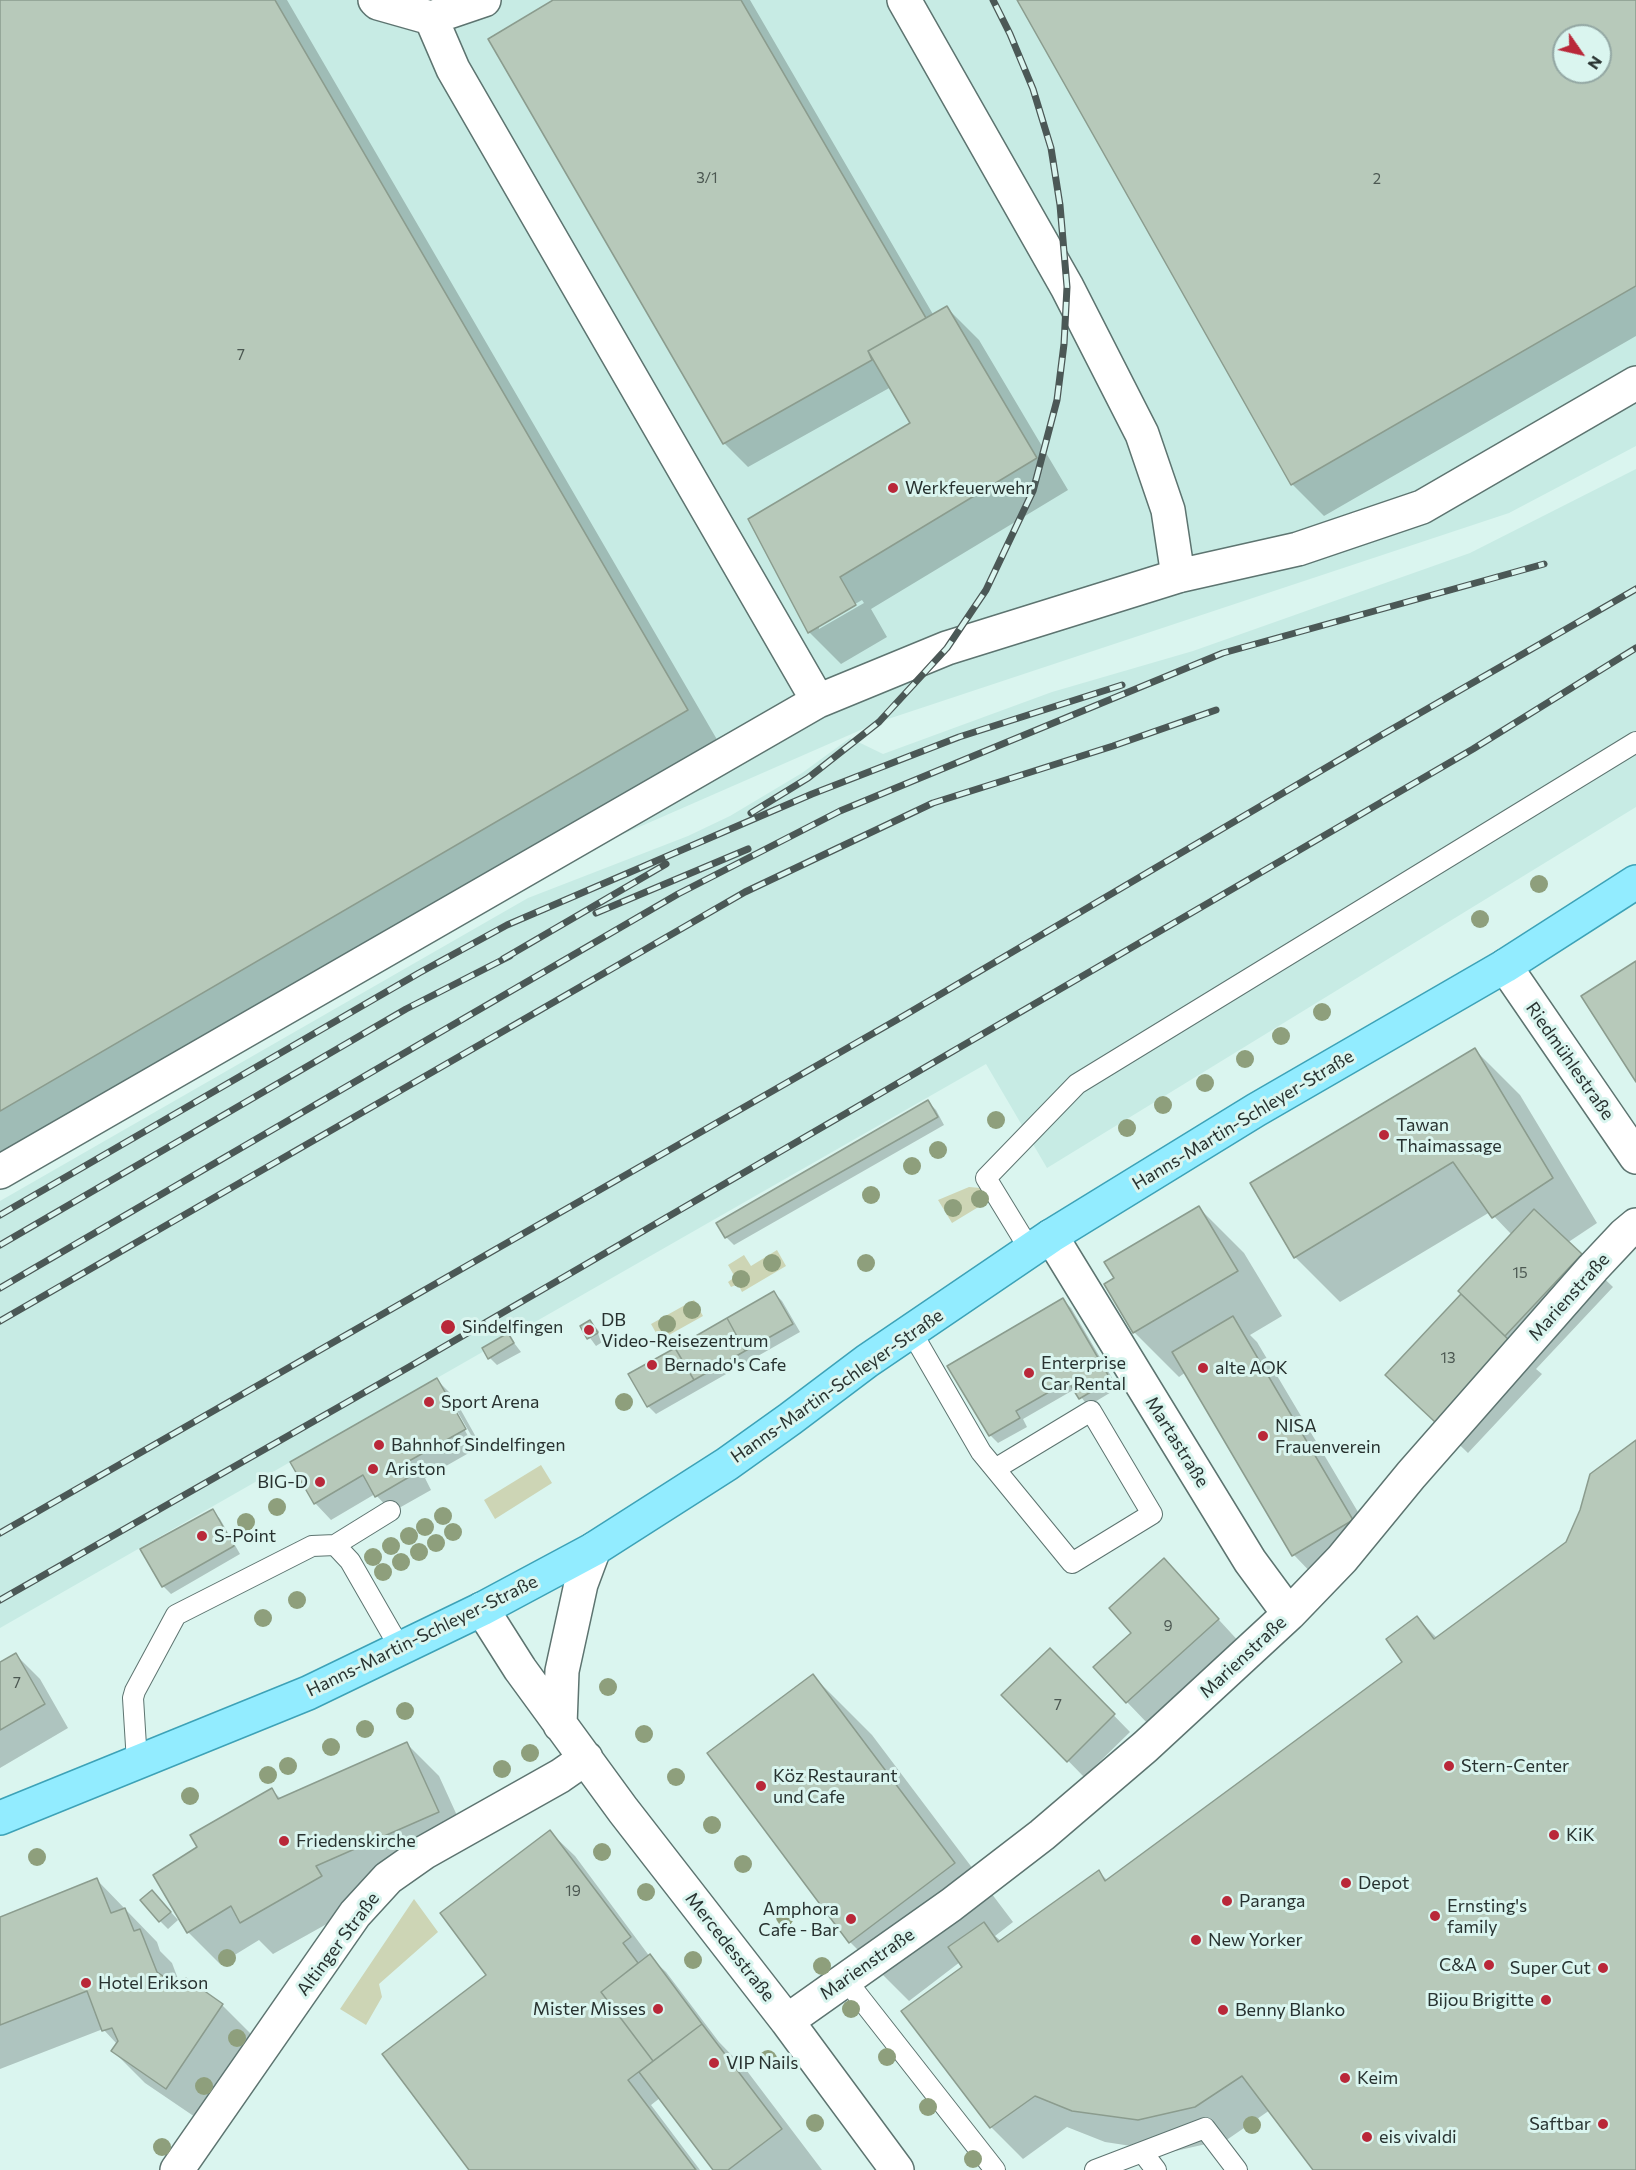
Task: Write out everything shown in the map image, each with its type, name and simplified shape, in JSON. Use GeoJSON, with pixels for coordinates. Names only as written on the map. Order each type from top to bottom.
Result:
{"type":"FeatureCollection","features":[{"type":"Feature","properties":{"kind":"main road","name":"Hanns-Martin-Schleyer-Straße"},"geometry":{"type":"LineString","coordinates":[[0,1818],[308,1693],[482,1609],[594,1549],[727,1464],[867,1361],[1041,1243],[1256,1110],[1505,966],[1636,882]]}},
{"type":"Feature","properties":{"kind":"street"},"geometry":{"type":"LineString","coordinates":[[375,0],[378,3],[430,18],[484,0]]}},
{"type":"Feature","properties":{"kind":"street"},"geometry":{"type":"LineString","coordinates":[[903,0],[1067,287],[1142,434],[1168,510],[1178,576]]}},
{"type":"Feature","properties":{"kind":"street"},"geometry":{"type":"LineString","coordinates":[[430,18],[453,69],[818,701]]}},
{"type":"Feature","properties":{"kind":"street"},"geometry":{"type":"LineString","coordinates":[[0,1172],[818,701],[947,648],[1178,576],[1298,549],[1422,507],[1636,383]]}},
{"type":"Feature","properties":{"kind":"street","name":"Riedmühlestraße"},"geometry":{"type":"LineString","coordinates":[[1505,966],[1636,1157]]}},
{"type":"Feature","properties":{"kind":"street","name":"Marienstraße"},"geometry":{"type":"LineString","coordinates":[[787,2021],[951,1905],[1042,1835],[1145,1747],[1289,1614],[1342,1559],[1411,1475],[1623,1235],[1636,1226]]}},
{"type":"Feature","properties":{"kind":"street","name":"Martastraße"},"geometry":{"type":"LineString","coordinates":[[1041,1243],[1250,1561],[1289,1614]]}},
{"type":"Feature","properties":{"kind":"street"},"geometry":{"type":"LineString","coordinates":[[560,1725],[562,1671],[581,1584],[594,1549]]}},
{"type":"Feature","properties":{"kind":"street","name":"Mercedesstraße"},"geometry":{"type":"LineString","coordinates":[[482,1609],[520,1669],[560,1725],[787,2021],[897,2170]]}},
{"type":"Feature","properties":{"kind":"street","name":"Altinger Straße"},"geometry":{"type":"LineString","coordinates":[[177,2170],[355,1914],[388,1878],[425,1851],[560,1776],[586,1758]]}},
{"type":"Feature","properties":{"kind":"lane"},"geometry":{"type":"LineString","coordinates":[[1041,1243],[986,1178],[1077,1084],[1636,742]]}},
{"type":"Feature","properties":{"kind":"lane"},"geometry":{"type":"LineString","coordinates":[[911,1331],[981,1452],[1072,1563],[1152,1514],[1091,1411],[995,1469]]}},
{"type":"Feature","properties":{"kind":"lane"},"geometry":{"type":"LineString","coordinates":[[137,1762],[135,1691],[176,1615],[312,1546],[335,1545],[390,1511]]}},
{"type":"Feature","properties":{"kind":"lane"},"geometry":{"type":"LineString","coordinates":[[335,1545],[350,1561],[400,1648]]}},
{"type":"Feature","properties":{"kind":"lane"},"geometry":{"type":"LineString","coordinates":[[846,1980],[995,2170]]}},
{"type":"Feature","properties":{"kind":"lane"},"geometry":{"type":"LineString","coordinates":[[1095,2170],[1205,2127],[1237,2170]]}},
{"type":"Feature","properties":{"kind":"lane"},"geometry":{"type":"LineString","coordinates":[[1143,2153],[1156,2170]]}},
{"type":"Feature","properties":{"kind":"shaded area"},"geometry":{"type":"Polygon","coordinates":[[[0,0],[1636,0],[1636,446],[1509,513],[879,722],[486,894],[0,1178],[0,0]]]}},
{"type":"Feature","properties":{"kind":"shaded area"},"geometry":{"type":"Polygon","coordinates":[[[1636,469],[1636,807],[1047,1168],[986,1064],[0,1628],[0,1201],[528,898],[688,836],[730,816],[802,773],[850,738],[883,754],[1052,692],[1193,651],[1470,553],[1636,469]]]}},
{"type":"Feature","properties":{"kind":"green space"},"geometry":{"type":"Polygon","coordinates":[[[969,1187],[981,1188],[990,1200],[952,1223],[938,1200],[969,1187]]]}},
{"type":"Feature","properties":{"kind":"green space"},"geometry":{"type":"Polygon","coordinates":[[[777,1250],[786,1266],[742,1292],[738,1284],[731,1287],[728,1282],[735,1277],[728,1265],[744,1255],[751,1266],[777,1250]]]}},
{"type":"Feature","properties":{"kind":"green space"},"geometry":{"type":"Polygon","coordinates":[[[694,1300],[703,1316],[660,1340],[651,1324],[694,1300]]]}},
{"type":"Feature","properties":{"kind":"green space"},"geometry":{"type":"Polygon","coordinates":[[[541,1465],[552,1483],[495,1519],[484,1500],[541,1465]]]}},
{"type":"Feature","properties":{"kind":"green space"},"geometry":{"type":"Polygon","coordinates":[[[414,1899],[438,1932],[379,1984],[382,1997],[366,2025],[340,2009],[414,1899]]]}},
{"type":"Feature","properties":{"kind":"building"},"geometry":{"type":"Polygon","coordinates":[[[0,0],[275,0],[688,710],[0,1111],[0,0]]]}},
{"type":"Feature","properties":{"kind":"building"},"geometry":{"type":"Polygon","coordinates":[[[553,0],[741,0],[926,318],[868,351],[872,360],[723,444],[488,39],[553,0]]]}},
{"type":"Feature","properties":{"kind":"building"},"geometry":{"type":"Polygon","coordinates":[[[1017,0],[1636,0],[1636,286],[1291,485],[1017,0]]]}},
{"type":"Feature","properties":{"kind":"building","name":"Werkfeuerwehr"},"geometry":{"type":"Polygon","coordinates":[[[947,306],[1037,458],[840,577],[856,605],[808,633],[748,519],[910,423],[868,351],[947,306]]]}},
{"type":"Feature","properties":{"kind":"building"},"geometry":{"type":"Polygon","coordinates":[[[1636,961],[1636,1082],[1581,996],[1636,961]]]}},
{"type":"Feature","properties":{"kind":"building"},"geometry":{"type":"Polygon","coordinates":[[[1475,1048],[1553,1178],[1492,1218],[1453,1162],[1294,1258],[1250,1183],[1475,1048]]]}},
{"type":"Feature","properties":{"kind":"building"},"geometry":{"type":"Polygon","coordinates":[[[928,1100],[938,1117],[725,1238],[716,1223],[928,1100]]]}},
{"type":"Feature","properties":{"kind":"building"},"geometry":{"type":"Polygon","coordinates":[[[1199,1206],[1238,1271],[1133,1333],[1104,1284],[1114,1278],[1104,1262],[1199,1206]]]}},
{"type":"Feature","properties":{"kind":"building"},"geometry":{"type":"Polygon","coordinates":[[[1534,1209],[1582,1254],[1505,1336],[1458,1291],[1534,1209]]]}},
{"type":"Feature","properties":{"kind":"building"},"geometry":{"type":"Polygon","coordinates":[[[774,1291],[793,1324],[745,1351],[727,1318],[774,1291]]]}},
{"type":"Feature","properties":{"kind":"building"},"geometry":{"type":"Polygon","coordinates":[[[1461,1294],[1511,1342],[1435,1422],[1385,1375],[1461,1294]]]}},
{"type":"Feature","properties":{"kind":"building","name":"Enterprise Car Rental"},"geometry":{"type":"Polygon","coordinates":[[[1063,1298],[1111,1380],[1079,1399],[1068,1381],[1016,1411],[1020,1418],[989,1436],[947,1366],[1063,1298]]]}},
{"type":"Feature","properties":{"kind":"building","name":"NISA Frauenverein"},"geometry":{"type":"Polygon","coordinates":[[[1233,1316],[1353,1520],[1292,1556],[1172,1352],[1233,1316]]]}},
{"type":"Feature","properties":{"kind":"building"},"geometry":{"type":"Polygon","coordinates":[[[727,1318],[745,1351],[694,1380],[675,1348],[727,1318]]]}},
{"type":"Feature","properties":{"kind":"building","name":"DB Video-Reisezentrum"},"geometry":{"type":"Polygon","coordinates":[[[590,1320],[598,1333],[587,1339],[580,1326],[590,1320]]]}},
{"type":"Feature","properties":{"kind":"building"},"geometry":{"type":"Polygon","coordinates":[[[508,1333],[514,1343],[488,1359],[482,1348],[508,1333]]]}},
{"type":"Feature","properties":{"kind":"building"},"geometry":{"type":"Polygon","coordinates":[[[675,1348],[694,1380],[647,1407],[628,1374],[675,1348]]]}},
{"type":"Feature","properties":{"kind":"building","name":"Bahnhof Sindelfingen"},"geometry":{"type":"Polygon","coordinates":[[[437,1378],[466,1429],[409,1461],[416,1473],[375,1497],[363,1475],[314,1504],[290,1462],[437,1378]]]}},
{"type":"Feature","properties":{"kind":"building","name":"Stern-Center"},"geometry":{"type":"Polygon","coordinates":[[[1636,1440],[1636,2170],[1313,2170],[1242,2076],[1195,2107],[1138,2120],[1072,2111],[1035,2096],[990,2128],[901,2011],[962,1967],[948,1947],[984,1922],[998,1942],[1099,1870],[1105,1881],[1402,1662],[1386,1639],[1417,1616],[1434,1639],[1566,1542],[1580,1510],[1590,1474],[1636,1440]]]}},
{"type":"Feature","properties":{"kind":"building"},"geometry":{"type":"Polygon","coordinates":[[[213,1509],[234,1546],[162,1587],[140,1549],[213,1509]]]}},
{"type":"Feature","properties":{"kind":"building"},"geometry":{"type":"Polygon","coordinates":[[[1164,1558],[1219,1619],[1126,1703],[1093,1667],[1131,1633],[1109,1608],[1164,1558]]]}},
{"type":"Feature","properties":{"kind":"building"},"geometry":{"type":"Polygon","coordinates":[[[1050,1648],[1115,1714],[1067,1762],[1001,1695],[1050,1648]]]}},
{"type":"Feature","properties":{"kind":"building"},"geometry":{"type":"Polygon","coordinates":[[[16,1653],[45,1704],[0,1730],[0,1662],[16,1653]]]}},
{"type":"Feature","properties":{"kind":"building"},"geometry":{"type":"Polygon","coordinates":[[[813,1674],[955,1863],[849,1943],[707,1753],[813,1674]]]}},
{"type":"Feature","properties":{"kind":"building","name":"Friedenskirche"},"geometry":{"type":"Polygon","coordinates":[[[407,1742],[439,1812],[316,1866],[322,1876],[240,1923],[231,1906],[187,1933],[153,1875],[197,1847],[190,1835],[272,1788],[278,1799],[407,1742]]]}},
{"type":"Feature","properties":{"kind":"building"},"geometry":{"type":"Polygon","coordinates":[[[550,1830],[631,1937],[623,1943],[638,1963],[601,1992],[653,2061],[628,2080],[696,2170],[469,2170],[382,2054],[486,1975],[440,1913],[550,1830]]]}},
{"type":"Feature","properties":{"kind":"building","name":"Hotel Erikson"},"geometry":{"type":"Polygon","coordinates":[[[97,1878],[111,1913],[125,1908],[134,1931],[140,1929],[157,1972],[179,1987],[186,1978],[223,2004],[166,2089],[111,2051],[118,2041],[112,2028],[102,2031],[87,1991],[0,2025],[0,1917],[97,1878]]]}},
{"type":"Feature","properties":{"kind":"building"},"geometry":{"type":"Polygon","coordinates":[[[152,1890],[171,1912],[159,1922],[140,1900],[152,1890]]]}},
{"type":"Feature","properties":{"kind":"building"},"geometry":{"type":"Polygon","coordinates":[[[650,1954],[702,2024],[653,2061],[601,1992],[650,1954]]]}},
{"type":"Feature","properties":{"kind":"building"},"geometry":{"type":"Polygon","coordinates":[[[702,2024],[782,2129],[728,2170],[713,2170],[639,2072],[702,2024]]]}},
{"type":"Feature","properties":{"kind":"railway"},"geometry":{"type":"LineString","coordinates":[[751,813],[808,778],[879,722],[947,648],[986,590],[1033,491],[1057,400],[1064,344],[1067,287],[1060,205],[1051,148],[1033,89],[993,0]]}},
{"type":"Feature","properties":{"kind":"railway"},"geometry":{"type":"LineString","coordinates":[[0,1288],[678,894],[840,811],[1223,653],[1544,564]]}},
{"type":"Feature","properties":{"kind":"railway"},"geometry":{"type":"LineString","coordinates":[[0,1533],[900,1018],[1380,736],[1636,589]]}},
{"type":"Feature","properties":{"kind":"railway"},"geometry":{"type":"LineString","coordinates":[[0,1600],[409,1367],[1473,749],[1636,648]]}},
{"type":"Feature","properties":{"kind":"railway"},"geometry":{"type":"LineString","coordinates":[[0,1215],[419,973],[507,925],[812,794],[959,737],[1122,685]]}},
{"type":"Feature","properties":{"kind":"railway"},"geometry":{"type":"LineString","coordinates":[[0,1321],[745,892],[933,803],[1113,746],[1216,710]]}},
{"type":"Feature","properties":{"kind":"railway"},"geometry":{"type":"LineString","coordinates":[[596,913],[748,849]]}},
{"type":"Feature","properties":{"kind":"railway"},"geometry":{"type":"LineString","coordinates":[[503,959],[666,864]]}},
{"type":"Feature","properties":{"kind":"railway"},"geometry":{"type":"LineString","coordinates":[[0,1245],[406,1009],[510,956]]}},
{"type":"Feature","properties":{"kind":"place","name":"Werkfeuerwehr"},"geometry":{"type":"Point","coordinates":[893,488]}},
{"type":"Feature","properties":{"kind":"place","name":"Tawan Thaimassage"},"geometry":{"type":"Point","coordinates":[1384,1135]}},
{"type":"Feature","properties":{"kind":"place","name":"Sindelfingen"},"geometry":{"type":"Point","coordinates":[448,1327]}},
{"type":"Feature","properties":{"kind":"place","name":"DB Video-Reisezentrum"},"geometry":{"type":"Point","coordinates":[589,1330]}},
{"type":"Feature","properties":{"kind":"place","name":"Bernado's Cafe"},"geometry":{"type":"Point","coordinates":[652,1365]}},
{"type":"Feature","properties":{"kind":"place","name":"alte AOK"},"geometry":{"type":"Point","coordinates":[1203,1368]}},
{"type":"Feature","properties":{"kind":"place","name":"Enterprise Car Rental"},"geometry":{"type":"Point","coordinates":[1029,1373]}},
{"type":"Feature","properties":{"kind":"place","name":"Sport Arena"},"geometry":{"type":"Point","coordinates":[429,1402]}},
{"type":"Feature","properties":{"kind":"place","name":"NISA Frauenverein"},"geometry":{"type":"Point","coordinates":[1263,1436]}},
{"type":"Feature","properties":{"kind":"place","name":"Bahnhof Sindelfingen"},"geometry":{"type":"Point","coordinates":[379,1445]}},
{"type":"Feature","properties":{"kind":"place","name":"Ariston"},"geometry":{"type":"Point","coordinates":[373,1469]}},
{"type":"Feature","properties":{"kind":"place","name":"BIG-D"},"geometry":{"type":"Point","coordinates":[320,1482]}},
{"type":"Feature","properties":{"kind":"place","name":"S-Point"},"geometry":{"type":"Point","coordinates":[202,1536]}},
{"type":"Feature","properties":{"kind":"place","name":"Stern-Center"},"geometry":{"type":"Point","coordinates":[1449,1766]}},
{"type":"Feature","properties":{"kind":"place","name":"Köz Restaurant und Cafe"},"geometry":{"type":"Point","coordinates":[761,1786]}},
{"type":"Feature","properties":{"kind":"place","name":"KiK"},"geometry":{"type":"Point","coordinates":[1554,1835]}},
{"type":"Feature","properties":{"kind":"place","name":"Friedenskirche"},"geometry":{"type":"Point","coordinates":[284,1841]}},
{"type":"Feature","properties":{"kind":"place","name":"Depot"},"geometry":{"type":"Point","coordinates":[1346,1883]}},
{"type":"Feature","properties":{"kind":"place","name":"Paranga"},"geometry":{"type":"Point","coordinates":[1227,1901]}},
{"type":"Feature","properties":{"kind":"place","name":"Ernsting's family"},"geometry":{"type":"Point","coordinates":[1435,1916]}},
{"type":"Feature","properties":{"kind":"place","name":"Amphora Cafe - Bar"},"geometry":{"type":"Point","coordinates":[851,1919]}},
{"type":"Feature","properties":{"kind":"place","name":"New Yorker"},"geometry":{"type":"Point","coordinates":[1196,1940]}},
{"type":"Feature","properties":{"kind":"place","name":"C&A"},"geometry":{"type":"Point","coordinates":[1489,1965]}},
{"type":"Feature","properties":{"kind":"place","name":"Super Cut"},"geometry":{"type":"Point","coordinates":[1603,1968]}},
{"type":"Feature","properties":{"kind":"place","name":"Hotel Erikson"},"geometry":{"type":"Point","coordinates":[86,1983]}},
{"type":"Feature","properties":{"kind":"place","name":"Bijou Brigitte"},"geometry":{"type":"Point","coordinates":[1546,2000]}},
{"type":"Feature","properties":{"kind":"place","name":"Mister Misses"},"geometry":{"type":"Point","coordinates":[658,2009]}},
{"type":"Feature","properties":{"kind":"place","name":"Benny Blanko"},"geometry":{"type":"Point","coordinates":[1223,2010]}},
{"type":"Feature","properties":{"kind":"place","name":"VIP Nails"},"geometry":{"type":"Point","coordinates":[714,2063]}},
{"type":"Feature","properties":{"kind":"place","name":"Keim"},"geometry":{"type":"Point","coordinates":[1345,2078]}},
{"type":"Feature","properties":{"kind":"place","name":"Saftbar"},"geometry":{"type":"Point","coordinates":[1603,2124]}},
{"type":"Feature","properties":{"kind":"place","name":"eis vivaldi"},"geometry":{"type":"Point","coordinates":[1367,2137]}}]}
